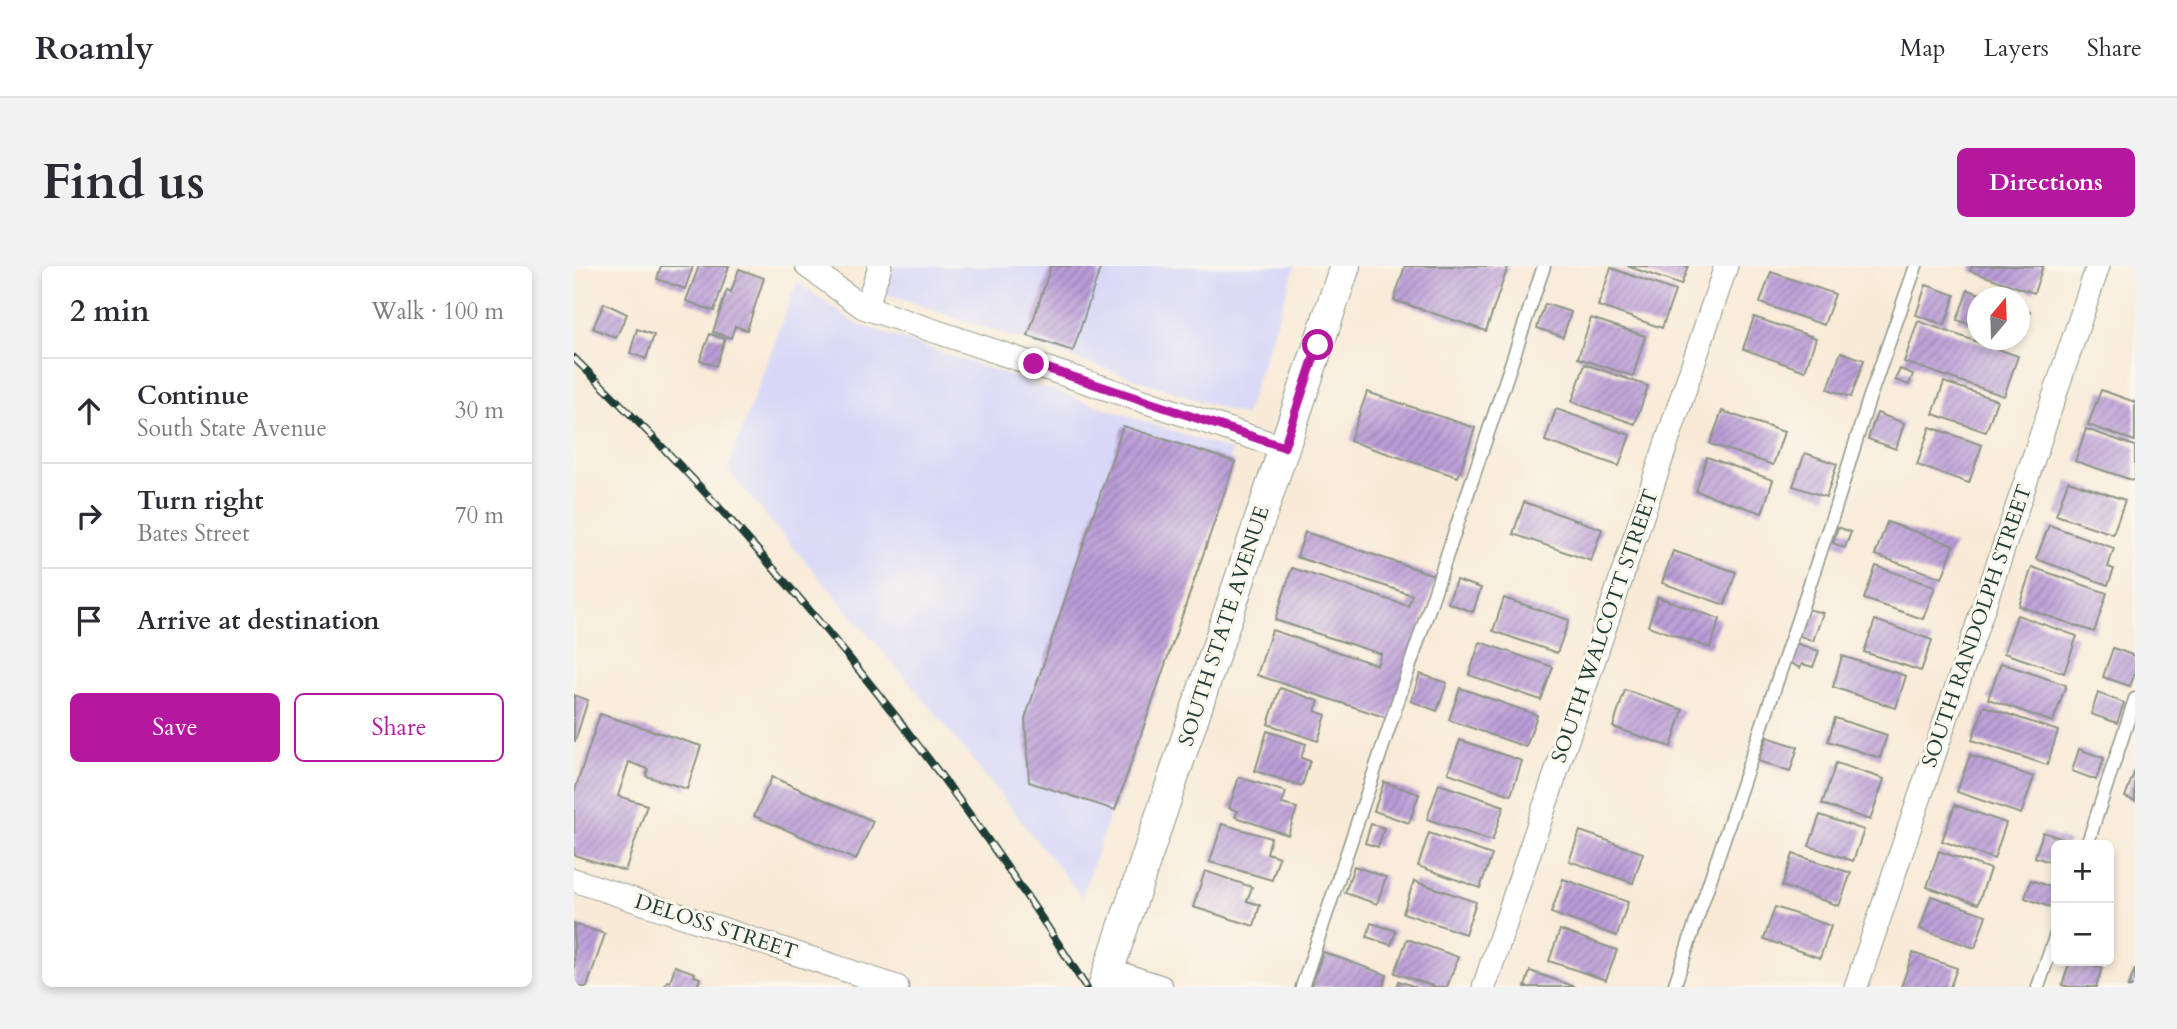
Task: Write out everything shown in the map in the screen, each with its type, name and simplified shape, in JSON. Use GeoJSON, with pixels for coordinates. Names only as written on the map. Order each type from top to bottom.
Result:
{"type":"FeatureCollection","features":[{"type":"Feature","properties":{"kind":"street"},"geometry":{"type":"LineString","coordinates":[[807,266],[866,308],[1284,447]]}},
{"type":"Feature","properties":{"kind":"street"},"geometry":{"type":"LineString","coordinates":[[866,308],[880,266]]}},
{"type":"Feature","properties":{"kind":"street","name":"SOUTH STATE AVENUE"},"geometry":{"type":"LineString","coordinates":[[1106,979],[1345,266]]}},
{"type":"Feature","properties":{"kind":"street","name":"SOUTH WALCOTT STREET"},"geometry":{"type":"LineString","coordinates":[[1483,987],[1726,266]]}},
{"type":"Feature","properties":{"kind":"street","name":"SOUTH RANDOLPH STREET"},"geometry":{"type":"LineString","coordinates":[[1856,987],[2096,267]]}},
{"type":"Feature","properties":{"kind":"street","name":"DELOSS STREET"},"geometry":{"type":"LineString","coordinates":[[574,880],[897,987]]}},
{"type":"Feature","properties":{"kind":"street"},"geometry":{"type":"LineString","coordinates":[[1106,979],[1161,987]]}},
{"type":"Feature","properties":{"kind":"lane"},"geometry":{"type":"LineString","coordinates":[[1302,987],[1544,266]]}},
{"type":"Feature","properties":{"kind":"lane"},"geometry":{"type":"LineString","coordinates":[[1674,987],[1835,509],[1869,399],[1916,266]]}},
{"type":"Feature","properties":{"kind":"lane"},"geometry":{"type":"LineString","coordinates":[[2089,840],[2135,699]]}},
{"type":"Feature","properties":{"kind":"lane"},"geometry":{"type":"LineString","coordinates":[[2038,987],[2051,949]]}},
{"type":"Feature","properties":{"kind":"shaded area"},"geometry":{"type":"Polygon","coordinates":[[[893,266],[1295,266],[1245,416],[883,293],[893,266]]]}},
{"type":"Feature","properties":{"kind":"shaded area"},"geometry":{"type":"Polygon","coordinates":[[[797,282],[854,323],[1232,451],[1082,897],[922,697],[727,470],[797,282]]]}},
{"type":"Feature","properties":{"kind":"building"},"geometry":{"type":"Polygon","coordinates":[[[661,266],[693,266],[685,289],[657,279],[661,266]]]}},
{"type":"Feature","properties":{"kind":"building"},"geometry":{"type":"Polygon","coordinates":[[[699,266],[729,266],[714,311],[686,301],[699,266]]]}},
{"type":"Feature","properties":{"kind":"building"},"geometry":{"type":"Polygon","coordinates":[[[1051,266],[1101,266],[1073,351],[1028,336],[1051,266]]]}},
{"type":"Feature","properties":{"kind":"building"},"geometry":{"type":"Polygon","coordinates":[[[1405,266],[1508,266],[1486,331],[1394,300],[1405,266]]]}},
{"type":"Feature","properties":{"kind":"building"},"geometry":{"type":"Polygon","coordinates":[[[1627,266],[1688,266],[1681,285],[1627,266]]]}},
{"type":"Feature","properties":{"kind":"building"},"geometry":{"type":"Polygon","coordinates":[[[1972,266],[2043,266],[2034,293],[2030,292],[2030,287],[2017,287],[1970,271],[1972,266]]]}},
{"type":"Feature","properties":{"kind":"building"},"geometry":{"type":"Polygon","coordinates":[[[1611,268],[1675,291],[1662,328],[1598,306],[1611,268]]]}},
{"type":"Feature","properties":{"kind":"building"},"geometry":{"type":"Polygon","coordinates":[[[739,269],[764,278],[747,330],[735,326],[731,338],[713,332],[727,290],[731,292],[739,269]]]}},
{"type":"Feature","properties":{"kind":"building"},"geometry":{"type":"Polygon","coordinates":[[[1771,272],[1835,294],[1824,325],[1760,303],[1771,272]]]}},
{"type":"Feature","properties":{"kind":"building"},"geometry":{"type":"Polygon","coordinates":[[[1926,285],[1955,295],[1945,325],[1916,315],[1926,285]]]}},
{"type":"Feature","properties":{"kind":"building"},"geometry":{"type":"Polygon","coordinates":[[[1967,293],[1967,323],[1957,320],[1967,293]]]}},
{"type":"Feature","properties":{"kind":"building"},"geometry":{"type":"Polygon","coordinates":[[[604,303],[627,314],[616,338],[593,328],[604,303]]]}},
{"type":"Feature","properties":{"kind":"building"},"geometry":{"type":"Polygon","coordinates":[[[1545,304],[1571,312],[1563,337],[1537,328],[1545,304]]]}},
{"type":"Feature","properties":{"kind":"building"},"geometry":{"type":"Polygon","coordinates":[[[1754,317],[1816,338],[1805,371],[1743,349],[1754,317]]]}},
{"type":"Feature","properties":{"kind":"building"},"geometry":{"type":"Polygon","coordinates":[[[1591,318],[1645,336],[1633,376],[1578,358],[1591,318]]]}},
{"type":"Feature","properties":{"kind":"building"},"geometry":{"type":"Polygon","coordinates":[[[1918,321],[1967,338],[1967,350],[2001,350],[2018,356],[2004,396],[1904,362],[1918,321]]]}},
{"type":"Feature","properties":{"kind":"building"},"geometry":{"type":"Polygon","coordinates":[[[637,329],[654,335],[646,359],[630,353],[637,329]]]}},
{"type":"Feature","properties":{"kind":"building"},"geometry":{"type":"Polygon","coordinates":[[[710,334],[725,339],[716,366],[700,360],[710,334]]]}},
{"type":"Feature","properties":{"kind":"building"},"geometry":{"type":"Polygon","coordinates":[[[1841,352],[1864,360],[1851,397],[1828,389],[1841,352]]]}},
{"type":"Feature","properties":{"kind":"building"},"geometry":{"type":"Polygon","coordinates":[[[1585,364],[1648,386],[1635,424],[1572,402],[1585,364]]]}},
{"type":"Feature","properties":{"kind":"building"},"geometry":{"type":"Polygon","coordinates":[[[1900,369],[1913,374],[1909,385],[1895,380],[1900,369]]]}},
{"type":"Feature","properties":{"kind":"building"},"geometry":{"type":"Polygon","coordinates":[[[1944,382],[1997,400],[1986,432],[1933,414],[1944,382]]]}},
{"type":"Feature","properties":{"kind":"building"},"geometry":{"type":"Polygon","coordinates":[[[2101,390],[2135,402],[2135,441],[2088,425],[2101,390]]]}},
{"type":"Feature","properties":{"kind":"building"},"geometry":{"type":"Polygon","coordinates":[[[1367,392],[1475,428],[1458,477],[1350,441],[1367,392]]]}},
{"type":"Feature","properties":{"kind":"building"},"geometry":{"type":"Polygon","coordinates":[[[1556,409],[1630,435],[1619,466],[1545,441],[1556,409]]]}},
{"type":"Feature","properties":{"kind":"building"},"geometry":{"type":"Polygon","coordinates":[[[1722,411],[1784,432],[1773,465],[1710,444],[1722,411]]]}},
{"type":"Feature","properties":{"kind":"building"},"geometry":{"type":"Polygon","coordinates":[[[1877,413],[1904,423],[1896,449],[1868,439],[1877,413]]]}},
{"type":"Feature","properties":{"kind":"building"},"geometry":{"type":"Polygon","coordinates":[[[1123,426],[1235,462],[1115,810],[1029,782],[1025,719],[1123,426]]]}},
{"type":"Feature","properties":{"kind":"building"},"geometry":{"type":"Polygon","coordinates":[[[1930,427],[1982,445],[1969,483],[1917,465],[1930,427]]]}},
{"type":"Feature","properties":{"kind":"building"},"geometry":{"type":"Polygon","coordinates":[[[2086,429],[2135,446],[2135,481],[2075,461],[2086,429]]]}},
{"type":"Feature","properties":{"kind":"building"},"geometry":{"type":"Polygon","coordinates":[[[1805,453],[1837,464],[1826,497],[1793,486],[1805,453]]]}},
{"type":"Feature","properties":{"kind":"building"},"geometry":{"type":"Polygon","coordinates":[[[1707,457],[1773,480],[1762,513],[1696,491],[1707,457]]]}},
{"type":"Feature","properties":{"kind":"building"},"geometry":{"type":"Polygon","coordinates":[[[2068,481],[2125,500],[2113,534],[2056,515],[2068,481]]]}},
{"type":"Feature","properties":{"kind":"building"},"geometry":{"type":"Polygon","coordinates":[[[1524,502],[1602,529],[1591,561],[1513,534],[1524,502]]]}},
{"type":"Feature","properties":{"kind":"building"},"geometry":{"type":"Polygon","coordinates":[[[1887,522],[1954,545],[1942,578],[1875,555],[1887,522]]]}},
{"type":"Feature","properties":{"kind":"building"},"geometry":{"type":"Polygon","coordinates":[[[2049,525],[2114,548],[2108,567],[2114,569],[2108,585],[2036,559],[2049,525]]]}},
{"type":"Feature","properties":{"kind":"building"},"geometry":{"type":"Polygon","coordinates":[[[1838,527],[1851,532],[1845,548],[1833,543],[1838,527]]]}},
{"type":"Feature","properties":{"kind":"building"},"geometry":{"type":"Polygon","coordinates":[[[1305,532],[1437,576],[1390,719],[1257,675],[1272,630],[1377,665],[1381,654],[1275,620],[1292,568],[1408,606],[1412,595],[1297,557],[1305,532]]]}},
{"type":"Feature","properties":{"kind":"building"},"geometry":{"type":"Polygon","coordinates":[[[1673,551],[1736,572],[1725,605],[1662,583],[1673,551]]]}},
{"type":"Feature","properties":{"kind":"building"},"geometry":{"type":"Polygon","coordinates":[[[1876,566],[1935,587],[1923,619],[1864,599],[1876,566]]]}},
{"type":"Feature","properties":{"kind":"building"},"geometry":{"type":"Polygon","coordinates":[[[2032,567],[2107,593],[2094,632],[2019,606],[2032,567]]]}},
{"type":"Feature","properties":{"kind":"building"},"geometry":{"type":"Polygon","coordinates":[[[1456,580],[1481,588],[1473,612],[1448,603],[1456,580]]]}},
{"type":"Feature","properties":{"kind":"building"},"geometry":{"type":"Polygon","coordinates":[[[1658,597],[1720,619],[1710,648],[1648,626],[1658,597]]]}},
{"type":"Feature","properties":{"kind":"building"},"geometry":{"type":"Polygon","coordinates":[[[1504,598],[1569,620],[1557,653],[1493,631],[1504,598]]]}},
{"type":"Feature","properties":{"kind":"building"},"geometry":{"type":"Polygon","coordinates":[[[1807,609],[1823,613],[1813,641],[1798,635],[1807,609]]]}},
{"type":"Feature","properties":{"kind":"building"},"geometry":{"type":"Polygon","coordinates":[[[2017,615],[2077,636],[2064,673],[2004,653],[2017,615]]]}},
{"type":"Feature","properties":{"kind":"building"},"geometry":{"type":"Polygon","coordinates":[[[1875,620],[1932,640],[1921,671],[1864,652],[1875,620]]]}},
{"type":"Feature","properties":{"kind":"building"},"geometry":{"type":"Polygon","coordinates":[[[1480,642],[1553,667],[1541,700],[1469,675],[1480,642]]]}},
{"type":"Feature","properties":{"kind":"building"},"geometry":{"type":"Polygon","coordinates":[[[1796,643],[1819,651],[1813,667],[1802,664],[1800,668],[1790,663],[1796,643]]]}},
{"type":"Feature","properties":{"kind":"building"},"geometry":{"type":"Polygon","coordinates":[[[2113,648],[2135,656],[2135,673],[2130,686],[2103,677],[2113,648]]]}},
{"type":"Feature","properties":{"kind":"building"},"geometry":{"type":"Polygon","coordinates":[[[1842,656],[1906,676],[1896,708],[1833,687],[1842,656]]]}},
{"type":"Feature","properties":{"kind":"building"},"geometry":{"type":"Polygon","coordinates":[[[2001,663],[2066,685],[2053,722],[1988,699],[2001,663]]]}},
{"type":"Feature","properties":{"kind":"building"},"geometry":{"type":"Polygon","coordinates":[[[1420,674],[1447,683],[1437,711],[1411,701],[1420,674]]]}},
{"type":"Feature","properties":{"kind":"building"},"geometry":{"type":"Polygon","coordinates":[[[1280,688],[1319,701],[1315,711],[1326,715],[1318,741],[1268,724],[1280,688]]]}},
{"type":"Feature","properties":{"kind":"building"},"geometry":{"type":"Polygon","coordinates":[[[1460,688],[1537,715],[1526,747],[1449,720],[1460,688]]]}},
{"type":"Feature","properties":{"kind":"building"},"geometry":{"type":"Polygon","coordinates":[[[1625,690],[1683,710],[1671,747],[1613,727],[1625,690]]]}},
{"type":"Feature","properties":{"kind":"building"},"geometry":{"type":"Polygon","coordinates":[[[2098,693],[2124,703],[2117,723],[2091,714],[2098,693]]]}},
{"type":"Feature","properties":{"kind":"building"},"geometry":{"type":"Polygon","coordinates":[[[574,695],[588,700],[575,741],[574,741],[574,695]]]}},
{"type":"Feature","properties":{"kind":"building"},"geometry":{"type":"Polygon","coordinates":[[[1984,706],[2058,731],[2047,765],[1972,740],[1984,706]]]}},
{"type":"Feature","properties":{"kind":"building"},"geometry":{"type":"Polygon","coordinates":[[[600,714],[701,746],[687,789],[646,776],[648,769],[629,762],[618,796],[647,805],[625,871],[574,855],[574,793],[600,714]]]}},
{"type":"Feature","properties":{"kind":"building"},"geometry":{"type":"Polygon","coordinates":[[[1835,718],[1887,735],[1880,758],[1828,741],[1835,718]]]}},
{"type":"Feature","properties":{"kind":"building"},"geometry":{"type":"Polygon","coordinates":[[[1267,731],[1306,744],[1301,758],[1310,761],[1302,786],[1255,771],[1267,731]]]}},
{"type":"Feature","properties":{"kind":"building"},"geometry":{"type":"Polygon","coordinates":[[[1767,737],[1798,747],[1790,772],[1758,761],[1767,737]]]}},
{"type":"Feature","properties":{"kind":"building"},"geometry":{"type":"Polygon","coordinates":[[[1460,740],[1522,761],[1511,795],[1448,773],[1460,740]]]}},
{"type":"Feature","properties":{"kind":"building"},"geometry":{"type":"Polygon","coordinates":[[[2079,749],[2104,758],[2096,780],[2072,771],[2079,749]]]}},
{"type":"Feature","properties":{"kind":"building"},"geometry":{"type":"Polygon","coordinates":[[[1970,755],[2034,777],[2021,814],[1957,792],[1970,755]]]}},
{"type":"Feature","properties":{"kind":"building"},"geometry":{"type":"Polygon","coordinates":[[[1836,763],[1884,779],[1870,820],[1822,804],[1836,763]]]}},
{"type":"Feature","properties":{"kind":"building"},"geometry":{"type":"Polygon","coordinates":[[[2135,770],[2135,801],[2125,797],[2135,770]]]}},
{"type":"Feature","properties":{"kind":"building"},"geometry":{"type":"Polygon","coordinates":[[[772,777],[873,821],[856,860],[754,816],[772,777]]]}},
{"type":"Feature","properties":{"kind":"building"},"geometry":{"type":"Polygon","coordinates":[[[1239,777],[1286,792],[1282,804],[1297,808],[1288,835],[1235,817],[1238,811],[1229,808],[1239,777]]]}},
{"type":"Feature","properties":{"kind":"building"},"geometry":{"type":"Polygon","coordinates":[[[1384,782],[1419,794],[1409,823],[1374,811],[1384,782]]]}},
{"type":"Feature","properties":{"kind":"building"},"geometry":{"type":"Polygon","coordinates":[[[1439,784],[1504,806],[1492,841],[1427,819],[1439,784]]]}},
{"type":"Feature","properties":{"kind":"building"},"geometry":{"type":"Polygon","coordinates":[[[1955,805],[2006,823],[1994,859],[1942,841],[1955,805]]]}},
{"type":"Feature","properties":{"kind":"building"},"geometry":{"type":"Polygon","coordinates":[[[1820,815],[1864,830],[1853,861],[1809,846],[1820,815]]]}},
{"type":"Feature","properties":{"kind":"building"},"geometry":{"type":"Polygon","coordinates":[[[1222,824],[1271,838],[1267,853],[1279,857],[1272,880],[1210,862],[1222,824]]]}},
{"type":"Feature","properties":{"kind":"building"},"geometry":{"type":"Polygon","coordinates":[[[1371,824],[1384,828],[1378,847],[1365,843],[1371,824]]]}},
{"type":"Feature","properties":{"kind":"building"},"geometry":{"type":"Polygon","coordinates":[[[1580,831],[1643,853],[1633,883],[1569,861],[1580,831]]]}},
{"type":"Feature","properties":{"kind":"building"},"geometry":{"type":"Polygon","coordinates":[[[2043,832],[2066,840],[2051,840],[2051,862],[2035,857],[2043,832]]]}},
{"type":"Feature","properties":{"kind":"building"},"geometry":{"type":"Polygon","coordinates":[[[1429,833],[1492,855],[1480,888],[1418,866],[1429,833]]]}},
{"type":"Feature","properties":{"kind":"building"},"geometry":{"type":"Polygon","coordinates":[[[1939,851],[1990,869],[1978,904],[1927,887],[1939,851]]]}},
{"type":"Feature","properties":{"kind":"building"},"geometry":{"type":"Polygon","coordinates":[[[1793,854],[1851,873],[1839,906],[1782,886],[1793,854]]]}},
{"type":"Feature","properties":{"kind":"building"},"geometry":{"type":"Polygon","coordinates":[[[1354,866],[1386,877],[1377,904],[1345,893],[1354,866]]]}},
{"type":"Feature","properties":{"kind":"building"},"geometry":{"type":"Polygon","coordinates":[[[1205,871],[1252,887],[1247,901],[1260,905],[1254,926],[1193,907],[1205,871]]]}},
{"type":"Feature","properties":{"kind":"building"},"geometry":{"type":"Polygon","coordinates":[[[1563,879],[1628,902],[1617,936],[1551,913],[1563,879]]]}},
{"type":"Feature","properties":{"kind":"building"},"geometry":{"type":"Polygon","coordinates":[[[2031,880],[2051,887],[2050,907],[2025,898],[2031,880]]]}},
{"type":"Feature","properties":{"kind":"building"},"geometry":{"type":"Polygon","coordinates":[[[1414,881],[1476,902],[1465,934],[1403,913],[1414,881]]]}},
{"type":"Feature","properties":{"kind":"building"},"geometry":{"type":"Polygon","coordinates":[[[1931,896],[1986,915],[1975,948],[1920,929],[1931,896]]]}},
{"type":"Feature","properties":{"kind":"building"},"geometry":{"type":"Polygon","coordinates":[[[1775,907],[1831,926],[1820,958],[1764,939],[1775,907]]]}},
{"type":"Feature","properties":{"kind":"building"},"geometry":{"type":"Polygon","coordinates":[[[1371,923],[1396,931],[1391,945],[1367,937],[1371,923]]]}},
{"type":"Feature","properties":{"kind":"building"},"geometry":{"type":"Polygon","coordinates":[[[574,924],[605,934],[587,987],[574,987],[574,924]]]}},
{"type":"Feature","properties":{"kind":"building"},"geometry":{"type":"Polygon","coordinates":[[[1560,930],[1617,950],[1606,980],[1549,961],[1560,930]]]}},
{"type":"Feature","properties":{"kind":"building"},"geometry":{"type":"Polygon","coordinates":[[[1407,939],[1458,957],[1447,987],[1435,987],[1395,973],[1407,939]]]}},
{"type":"Feature","properties":{"kind":"building"},"geometry":{"type":"Polygon","coordinates":[[[1323,952],[1387,975],[1383,987],[1311,987],[1323,952]]]}},
{"type":"Feature","properties":{"kind":"building"},"geometry":{"type":"Polygon","coordinates":[[[1913,953],[1957,968],[1950,987],[1901,987],[1913,953]]]}},
{"type":"Feature","properties":{"kind":"building"},"geometry":{"type":"Polygon","coordinates":[[[675,966],[695,973],[694,976],[700,978],[697,987],[665,987],[667,981],[670,982],[675,966]]]}},
{"type":"Feature","properties":{"kind":"building"},"geometry":{"type":"Polygon","coordinates":[[[2068,966],[2102,968],[2096,987],[2062,985],[2068,966]]]}},
{"type":"Feature","properties":{"kind":"building"},"geometry":{"type":"Polygon","coordinates":[[[2135,969],[2135,987],[2128,987],[2135,969]]]}},
{"type":"Feature","properties":{"kind":"building"},"geometry":{"type":"Polygon","coordinates":[[[1530,971],[1576,987],[1525,987],[1530,971]]]}},
{"type":"Feature","properties":{"kind":"building"},"geometry":{"type":"Polygon","coordinates":[[[1399,981],[1416,987],[1397,987],[1399,981]]]}},
{"type":"Feature","properties":{"kind":"railway"},"geometry":{"type":"LineString","coordinates":[[574,358],[716,504],[849,658],[973,819],[1086,987]]}},
{"type":"Feature","properties":{"kind":"route"},"geometry":{"type":"LineString","coordinates":[[1034,364],[1284,447],[1318,345]]}}]}
